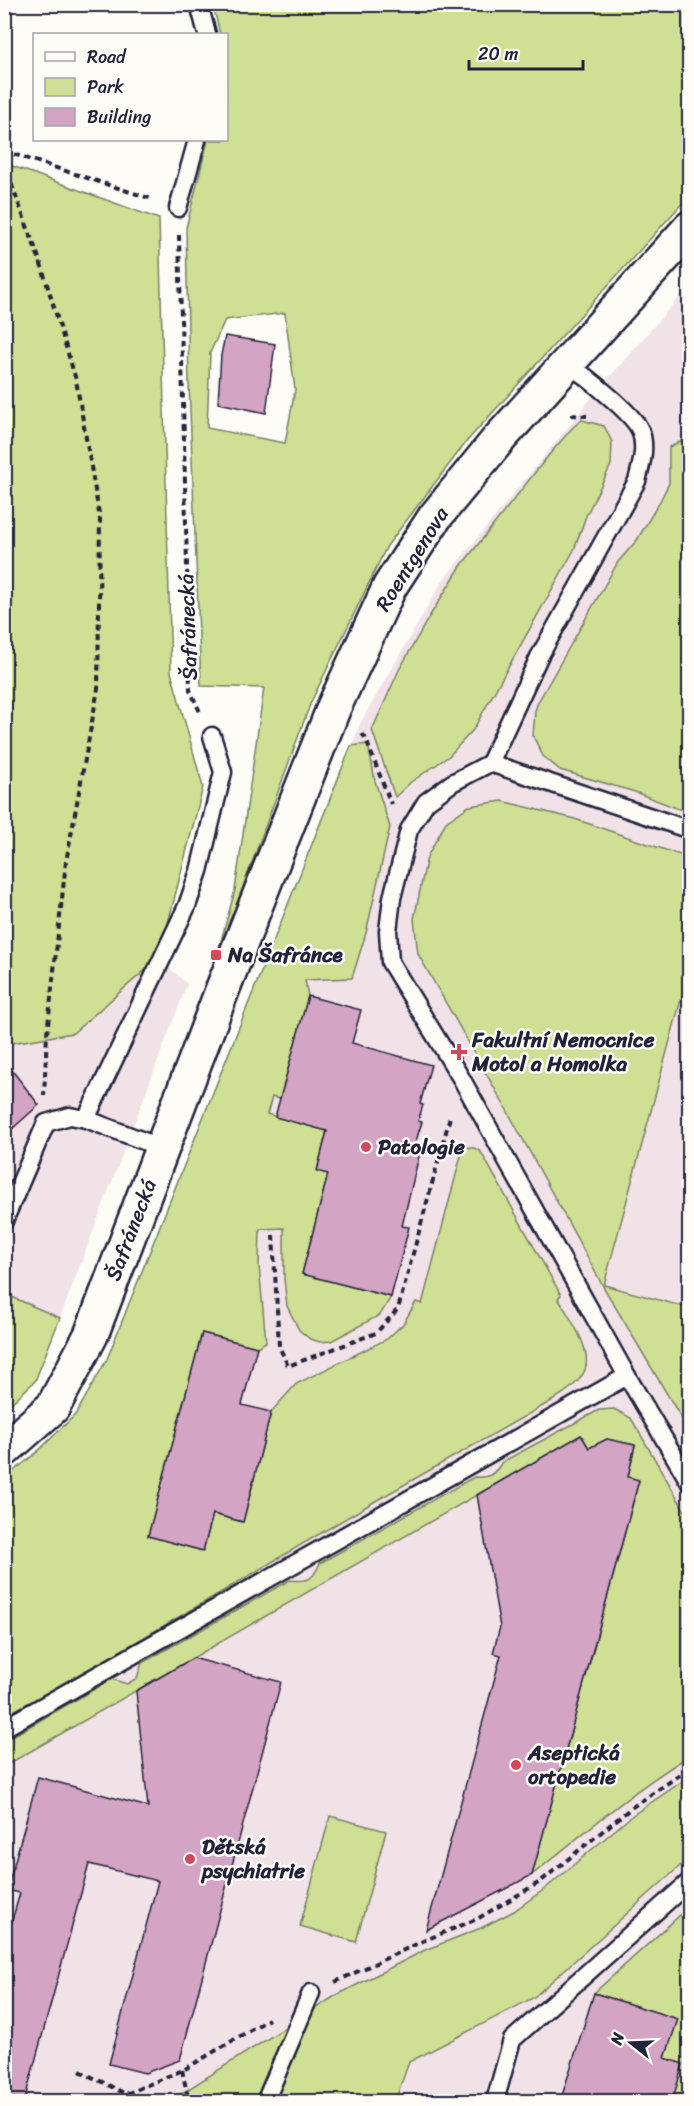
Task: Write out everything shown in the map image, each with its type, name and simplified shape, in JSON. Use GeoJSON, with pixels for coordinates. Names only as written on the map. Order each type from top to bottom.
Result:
{"type":"FeatureCollection","features":[{"type":"Feature","properties":{"kind":"street","name":"Roentgenova"},"geometry":{"type":"LineString","coordinates":[[223,988],[334,706],[390,586],[435,517],[498,440],[690,228]]}},
{"type":"Feature","properties":{"kind":"street","name":"Šafránecká"},"geometry":{"type":"LineString","coordinates":[[4,1450],[53,1407],[91,1335],[223,988]]}},
{"type":"Feature","properties":{"kind":"lane"},"geometry":{"type":"LineString","coordinates":[[199,4],[207,33]]}},
{"type":"Feature","properties":{"kind":"lane"},"geometry":{"type":"LineString","coordinates":[[178,208],[197,141]]}},
{"type":"Feature","properties":{"kind":"lane"},"geometry":{"type":"LineString","coordinates":[[567,363],[589,379],[631,417],[640,430],[643,447],[637,481],[539,657],[490,764],[452,783],[426,802],[409,830],[392,898],[388,931],[390,962],[461,1078],[627,1376],[690,1483]]}},
{"type":"Feature","properties":{"kind":"lane"},"geometry":{"type":"LineString","coordinates":[[86,1119],[187,906],[199,871],[223,772],[212,736]]}},
{"type":"Feature","properties":{"kind":"lane"},"geometry":{"type":"LineString","coordinates":[[490,764],[690,831]]}},
{"type":"Feature","properties":{"kind":"lane"},"geometry":{"type":"LineString","coordinates":[[4,1221],[46,1123],[70,1116],[86,1119],[162,1148]]}},
{"type":"Feature","properties":{"kind":"lane"},"geometry":{"type":"LineString","coordinates":[[4,1728],[627,1376]]}},
{"type":"Feature","properties":{"kind":"lane"},"geometry":{"type":"LineString","coordinates":[[495,2101],[512,2040],[690,1881]]}},
{"type":"Feature","properties":{"kind":"lane"},"geometry":{"type":"LineString","coordinates":[[265,2102],[311,1993]]}},
{"type":"Feature","properties":{"kind":"path"},"geometry":{"type":"LineString","coordinates":[[4,151],[178,208]]}},
{"type":"Feature","properties":{"kind":"path"},"geometry":{"type":"LineString","coordinates":[[4,164],[40,261],[76,380],[100,519],[98,689],[66,862],[43,1082],[46,1123]]}},
{"type":"Feature","properties":{"kind":"path","name":"Šafránecká"},"geometry":{"type":"LineString","coordinates":[[178,208],[190,690],[212,736]]}},
{"type":"Feature","properties":{"kind":"path"},"geometry":{"type":"LineString","coordinates":[[563,414],[592,417]]}},
{"type":"Feature","properties":{"kind":"path"},"geometry":{"type":"LineString","coordinates":[[334,706],[365,737],[393,810]]}},
{"type":"Feature","properties":{"kind":"path"},"geometry":{"type":"LineString","coordinates":[[273,1235],[279,1346],[288,1366],[376,1334],[398,1310],[461,1078]]}},
{"type":"Feature","properties":{"kind":"path"},"geometry":{"type":"LineString","coordinates":[[80,2070],[126,2094],[182,2070],[311,1993],[423,1941],[477,1919],[540,1882],[631,1808],[690,1768]]}},
{"type":"Feature","properties":{"kind":"path"},"geometry":{"type":"LineString","coordinates":[[182,2070],[189,2102]]}},
{"type":"Feature","properties":{"kind":"shaded area","name":"Fakultní Nemocnice Motol a Homolka"},"geometry":{"type":"Polygon","coordinates":[[[689,286],[689,2101],[5,2102],[5,1478],[36,1453],[76,1414],[103,1370],[361,722],[443,580],[599,389],[689,286]]]}},
{"type":"Feature","properties":{"kind":"shaded area"},"geometry":{"type":"Polygon","coordinates":[[[159,958],[187,984],[60,1318],[5,1294],[5,1044],[73,1033],[159,958]]]}},
{"type":"Feature","properties":{"kind":"green space"},"geometry":{"type":"Polygon","coordinates":[[[213,5],[689,5],[689,196],[467,441],[387,546],[311,702],[214,966],[235,890],[264,688],[201,686],[189,384],[186,228],[208,141],[228,141],[228,33],[220,33],[213,5]],[[285,313],[225,320],[210,353],[207,428],[285,443],[295,390],[285,313]]]}},
{"type":"Feature","properties":{"kind":"green space"},"geometry":{"type":"Polygon","coordinates":[[[4,163],[159,219],[171,672],[203,787],[159,958],[73,1033],[5,1044],[4,163]]]}},
{"type":"Feature","properties":{"kind":"green space"},"geometry":{"type":"Polygon","coordinates":[[[582,420],[604,426],[612,442],[611,465],[586,516],[574,550],[473,730],[449,756],[411,782],[395,797],[372,730],[399,670],[461,566],[548,456],[582,420]]]}},
{"type":"Feature","properties":{"kind":"green space"},"geometry":{"type":"Polygon","coordinates":[[[689,437],[689,813],[635,792],[560,770],[543,756],[533,736],[538,702],[618,562],[637,540],[669,483],[669,447],[689,437]]]}},
{"type":"Feature","properties":{"kind":"green space"},"geometry":{"type":"Polygon","coordinates":[[[368,744],[375,781],[390,827],[366,933],[352,978],[305,980],[308,996],[280,1099],[272,1097],[267,1114],[327,1131],[317,1171],[328,1174],[302,1274],[391,1297],[380,1315],[331,1341],[320,1342],[310,1339],[299,1330],[287,1306],[284,1279],[284,1228],[260,1229],[259,1266],[266,1342],[257,1347],[202,1333],[148,1536],[203,1551],[213,1514],[243,1522],[271,1412],[296,1384],[387,1339],[403,1324],[416,1302],[422,1304],[463,1148],[473,1148],[481,1152],[561,1295],[558,1298],[584,1346],[586,1365],[583,1374],[574,1385],[555,1399],[372,1503],[16,1713],[5,1712],[5,1478],[36,1453],[76,1414],[107,1359],[351,746],[368,744]]]}},
{"type":"Feature","properties":{"kind":"green space"},"geometry":{"type":"Polygon","coordinates":[[[502,801],[575,819],[689,858],[689,970],[604,1285],[689,1308],[689,1431],[604,1288],[418,954],[414,919],[427,857],[446,822],[469,806],[502,801]]]}},
{"type":"Feature","properties":{"kind":"green space"},"geometry":{"type":"Polygon","coordinates":[[[5,1294],[60,1318],[35,1381],[5,1409],[5,1294]]]}},
{"type":"Feature","properties":{"kind":"green space"},"geometry":{"type":"Polygon","coordinates":[[[614,1409],[631,1418],[689,1518],[689,1756],[628,1798],[532,1875],[639,1481],[628,1477],[635,1445],[607,1439],[589,1448],[581,1435],[5,1766],[4,1741],[112,1679],[127,1684],[137,1678],[142,1663],[290,1580],[309,1579],[320,1563],[474,1477],[491,1475],[502,1462],[599,1410],[614,1409]]]}},
{"type":"Feature","properties":{"kind":"green space"},"geometry":{"type":"Polygon","coordinates":[[[689,1777],[689,1858],[533,1998],[409,2062],[395,2101],[168,2102],[335,1996],[425,1950],[481,1928],[514,1911],[546,1888],[634,1814],[689,1777]]]}},
{"type":"Feature","properties":{"kind":"green space"},"geometry":{"type":"Polygon","coordinates":[[[330,1816],[386,1831],[356,1942],[300,1926],[330,1816]]]}},
{"type":"Feature","properties":{"kind":"green space"},"geometry":{"type":"Polygon","coordinates":[[[689,1907],[689,2101],[672,2101],[665,2058],[677,2019],[594,1993],[689,1907]]]}},
{"type":"Feature","properties":{"kind":"building"},"geometry":{"type":"Polygon","coordinates":[[[225,336],[275,344],[266,413],[218,403],[221,355],[225,336]]]}},
{"type":"Feature","properties":{"kind":"building","name":"Patologie"},"geometry":{"type":"Polygon","coordinates":[[[308,996],[361,1010],[352,1043],[431,1065],[420,1104],[423,1105],[418,1121],[422,1122],[413,1150],[420,1152],[402,1226],[409,1227],[391,1297],[302,1274],[328,1174],[317,1171],[327,1131],[275,1117],[308,996]]]}},
{"type":"Feature","properties":{"kind":"building"},"geometry":{"type":"Polygon","coordinates":[[[4,1060],[39,1105],[4,1136],[4,1060]]]}},
{"type":"Feature","properties":{"kind":"building"},"geometry":{"type":"Polygon","coordinates":[[[202,1333],[257,1347],[242,1405],[271,1412],[243,1522],[213,1514],[203,1551],[148,1536],[202,1333]]]}},
{"type":"Feature","properties":{"kind":"building","name":"Aseptická ortopedie"},"geometry":{"type":"Polygon","coordinates":[[[581,1435],[589,1448],[607,1439],[635,1445],[628,1477],[639,1480],[532,1875],[426,1930],[501,1655],[493,1653],[500,1627],[477,1495],[581,1435]]]}},
{"type":"Feature","properties":{"kind":"building"},"geometry":{"type":"Polygon","coordinates":[[[193,1658],[281,1682],[180,2060],[145,2073],[109,2064],[158,1881],[89,1864],[24,2102],[4,2102],[4,1948],[20,1893],[7,1890],[38,1777],[148,1807],[136,1691],[193,1658]]]}},
{"type":"Feature","properties":{"kind":"building"},"geometry":{"type":"Polygon","coordinates":[[[594,1993],[678,2019],[665,2058],[683,2064],[672,2102],[560,2102],[594,1993]]]}},
{"type":"Feature","properties":{"kind":"place","name":"Na Šafránce"},"geometry":{"type":"Point","coordinates":[216,955]}},
{"type":"Feature","properties":{"kind":"place","name":"Fakultní Nemocnice Motol a Homolka"},"geometry":{"type":"Point","coordinates":[459,1052]}},
{"type":"Feature","properties":{"kind":"place","name":"Patologie"},"geometry":{"type":"Point","coordinates":[366,1147]}},
{"type":"Feature","properties":{"kind":"place","name":"Aseptická ortopedie"},"geometry":{"type":"Point","coordinates":[516,1765]}},
{"type":"Feature","properties":{"kind":"place","name":"Dětská psychiatrie"},"geometry":{"type":"Point","coordinates":[190,1859]}}]}
